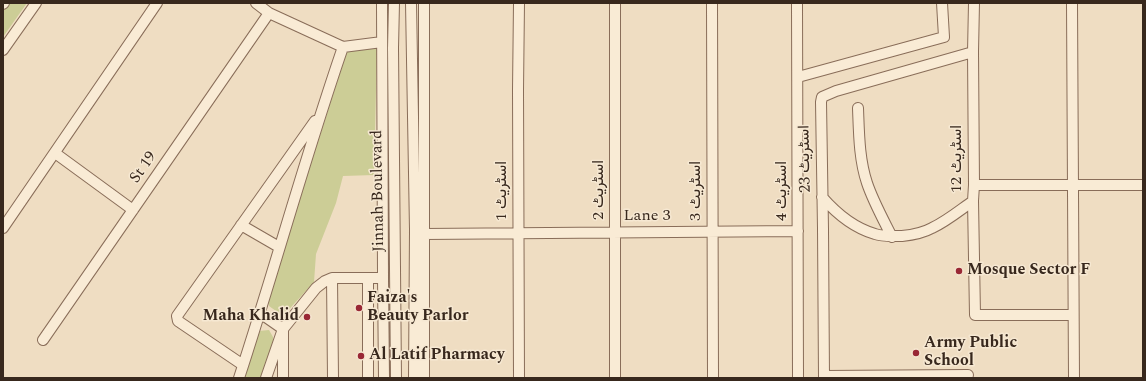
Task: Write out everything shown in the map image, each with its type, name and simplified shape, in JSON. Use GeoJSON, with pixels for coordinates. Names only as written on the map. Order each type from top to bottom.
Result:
{"type":"FeatureCollection","features":[{"type":"Feature","properties":{"kind":"street"},"geometry":{"type":"LineString","coordinates":[[3,50],[36,3]]}},
{"type":"Feature","properties":{"kind":"street"},"geometry":{"type":"LineString","coordinates":[[3,228],[157,3]]}},
{"type":"Feature","properties":{"kind":"street"},"geometry":{"type":"LineString","coordinates":[[256,3],[269,13],[343,47],[382,42]]}},
{"type":"Feature","properties":{"kind":"street"},"geometry":{"type":"LineString","coordinates":[[382,3],[382,278],[384,378]]}},
{"type":"Feature","properties":{"kind":"street","name":"Jinnah Boulevard"},"geometry":{"type":"LineString","coordinates":[[394,3],[393,56],[396,378]]}},
{"type":"Feature","properties":{"kind":"street"},"geometry":{"type":"LineString","coordinates":[[411,3],[415,230],[414,378]]}},
{"type":"Feature","properties":{"kind":"street"},"geometry":{"type":"LineString","coordinates":[[424,3],[424,378]]}},
{"type":"Feature","properties":{"kind":"street","name":"اسٹریٹ 1"},"geometry":{"type":"LineString","coordinates":[[519,3],[519,378]]}},
{"type":"Feature","properties":{"kind":"street","name":"اسٹریٹ 2"},"geometry":{"type":"LineString","coordinates":[[615,3],[615,378]]}},
{"type":"Feature","properties":{"kind":"street","name":"اسٹریٹ 3"},"geometry":{"type":"LineString","coordinates":[[712,3],[713,378]]}},
{"type":"Feature","properties":{"kind":"street","name":"اسٹریٹ 4"},"geometry":{"type":"LineString","coordinates":[[797,3],[798,378]]}},
{"type":"Feature","properties":{"kind":"street"},"geometry":{"type":"LineString","coordinates":[[798,77],[944,37],[942,3]]}},
{"type":"Feature","properties":{"kind":"street","name":"اسٹریٹ 12"},"geometry":{"type":"LineString","coordinates":[[974,3],[973,201],[975,315],[1073,315]]}},
{"type":"Feature","properties":{"kind":"street"},"geometry":{"type":"LineString","coordinates":[[1072,3],[1074,378]]}},
{"type":"Feature","properties":{"kind":"street","name":"St 19"},"geometry":{"type":"LineString","coordinates":[[43,340],[269,13]]}},
{"type":"Feature","properties":{"kind":"street"},"geometry":{"type":"LineString","coordinates":[[239,378],[260,314],[320,113],[343,47]]}},
{"type":"Feature","properties":{"kind":"street","name":"اسٹریٹ 23"},"geometry":{"type":"LineString","coordinates":[[824,377],[822,97],[836,91],[973,52]]}},
{"type":"Feature","properties":{"kind":"street"},"geometry":{"type":"LineString","coordinates":[[858,108],[860,149],[866,182],[892,236]]}},
{"type":"Feature","properties":{"kind":"street"},"geometry":{"type":"LineString","coordinates":[[243,365],[178,321],[177,316],[320,113]]}},
{"type":"Feature","properties":{"kind":"street"},"geometry":{"type":"LineString","coordinates":[[55,153],[133,210]]}},
{"type":"Feature","properties":{"kind":"street"},"geometry":{"type":"LineString","coordinates":[[974,185],[1143,186]]}},
{"type":"Feature","properties":{"kind":"street"},"geometry":{"type":"LineString","coordinates":[[822,198],[836,212],[861,228],[875,234],[892,236],[912,235],[931,229],[953,216],[973,201]]}},
{"type":"Feature","properties":{"kind":"street"},"geometry":{"type":"LineString","coordinates":[[241,224],[279,247]]}},
{"type":"Feature","properties":{"kind":"street","name":"Lane 3"},"geometry":{"type":"LineString","coordinates":[[424,234],[798,231]]}},
{"type":"Feature","properties":{"kind":"street"},"geometry":{"type":"LineString","coordinates":[[266,378],[283,329],[316,288],[332,278],[382,278]]}},
{"type":"Feature","properties":{"kind":"street"},"geometry":{"type":"LineString","coordinates":[[332,278],[333,378]]}},
{"type":"Feature","properties":{"kind":"street"},"geometry":{"type":"LineString","coordinates":[[368,278],[368,378]]}},
{"type":"Feature","properties":{"kind":"street"},"geometry":{"type":"LineString","coordinates":[[260,314],[283,329]]}},
{"type":"Feature","properties":{"kind":"street"},"geometry":{"type":"LineString","coordinates":[[283,329],[283,378]]}},
{"type":"Feature","properties":{"kind":"street"},"geometry":{"type":"LineString","coordinates":[[824,377],[968,375]]}},
{"type":"Feature","properties":{"kind":"green space"},"geometry":{"type":"Polygon","coordinates":[[[9,3],[27,3],[3,37],[3,11],[9,3]]]}},
{"type":"Feature","properties":{"kind":"green space"},"geometry":{"type":"Polygon","coordinates":[[[377,48],[374,175],[343,176],[336,203],[316,254],[314,282],[283,316],[269,306],[268,298],[347,51],[377,48]]]}},
{"type":"Feature","properties":{"kind":"green space"},"geometry":{"type":"Polygon","coordinates":[[[269,330],[273,337],[273,342],[261,378],[242,378],[259,331],[269,330]]]}},
{"type":"Feature","properties":{"kind":"place","name":"Mosque Sector F"},"geometry":{"type":"Point","coordinates":[959,271]}},
{"type":"Feature","properties":{"kind":"place","name":"Faiza's Beauty Parlor"},"geometry":{"type":"Point","coordinates":[359,308]}},
{"type":"Feature","properties":{"kind":"place","name":"Maha Khalid"},"geometry":{"type":"Point","coordinates":[307,317]}},
{"type":"Feature","properties":{"kind":"place","name":"Army Public School"},"geometry":{"type":"Point","coordinates":[916,353]}},
{"type":"Feature","properties":{"kind":"place","name":"Al Latif Pharmacy"},"geometry":{"type":"Point","coordinates":[361,356]}}]}
